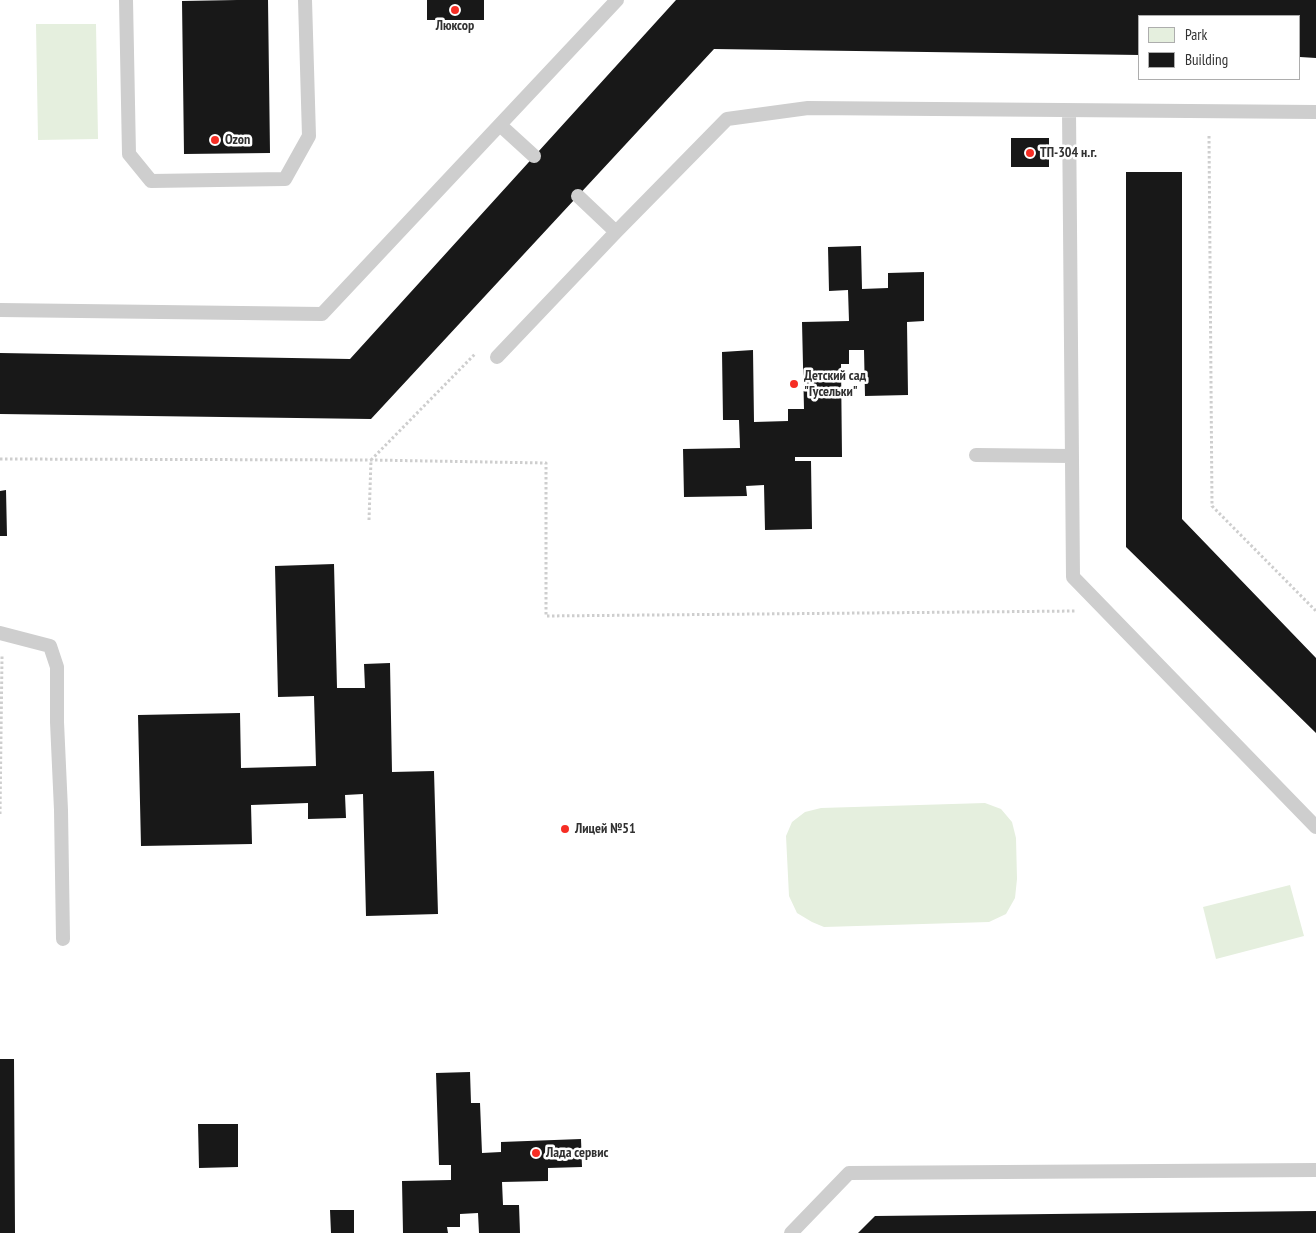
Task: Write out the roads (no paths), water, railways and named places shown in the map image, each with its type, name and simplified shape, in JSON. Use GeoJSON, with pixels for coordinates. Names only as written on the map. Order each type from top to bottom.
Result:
{"type":"FeatureCollection","features":[{"type":"Feature","properties":{"kind":"lane"},"geometry":{"type":"LineString","coordinates":[[126,0],[129,154],[151,181],[285,179],[309,136],[304,0]]}},
{"type":"Feature","properties":{"kind":"lane"},"geometry":{"type":"LineString","coordinates":[[0,310],[322,314],[617,0]]}},
{"type":"Feature","properties":{"kind":"lane"},"geometry":{"type":"LineString","coordinates":[[496,358],[727,119],[808,108],[1316,112]]}},
{"type":"Feature","properties":{"kind":"lane"},"geometry":{"type":"LineString","coordinates":[[1069,111],[1073,577],[1316,827]]}},
{"type":"Feature","properties":{"kind":"lane"},"geometry":{"type":"LineString","coordinates":[[500,125],[534,156]]}},
{"type":"Feature","properties":{"kind":"lane"},"geometry":{"type":"LineString","coordinates":[[578,196],[616,232]]}},
{"type":"Feature","properties":{"kind":"lane"},"geometry":{"type":"LineString","coordinates":[[976,455],[1072,456]]}},
{"type":"Feature","properties":{"kind":"lane"},"geometry":{"type":"LineString","coordinates":[[1,633],[50,646],[57,666],[56,722],[61,810],[63,939]]}},
{"type":"Feature","properties":{"kind":"lane"},"geometry":{"type":"LineString","coordinates":[[791,1233],[849,1173],[1316,1170]]}},
{"type":"Feature","properties":{"kind":"place","name":"Люксор"},"geometry":{"type":"Point","coordinates":[455,10]}},
{"type":"Feature","properties":{"kind":"place","name":"Ozon"},"geometry":{"type":"Point","coordinates":[215,140]}},
{"type":"Feature","properties":{"kind":"place","name":"ТП-304 н.г."},"geometry":{"type":"Point","coordinates":[1030,153]}},
{"type":"Feature","properties":{"kind":"place","name":"Детский сад \"Гусельки\""},"geometry":{"type":"Point","coordinates":[794,384]}},
{"type":"Feature","properties":{"kind":"place","name":"Лицей №51"},"geometry":{"type":"Point","coordinates":[565,829]}},
{"type":"Feature","properties":{"kind":"place","name":"Лада сервис"},"geometry":{"type":"Point","coordinates":[536,1153]}}]}
